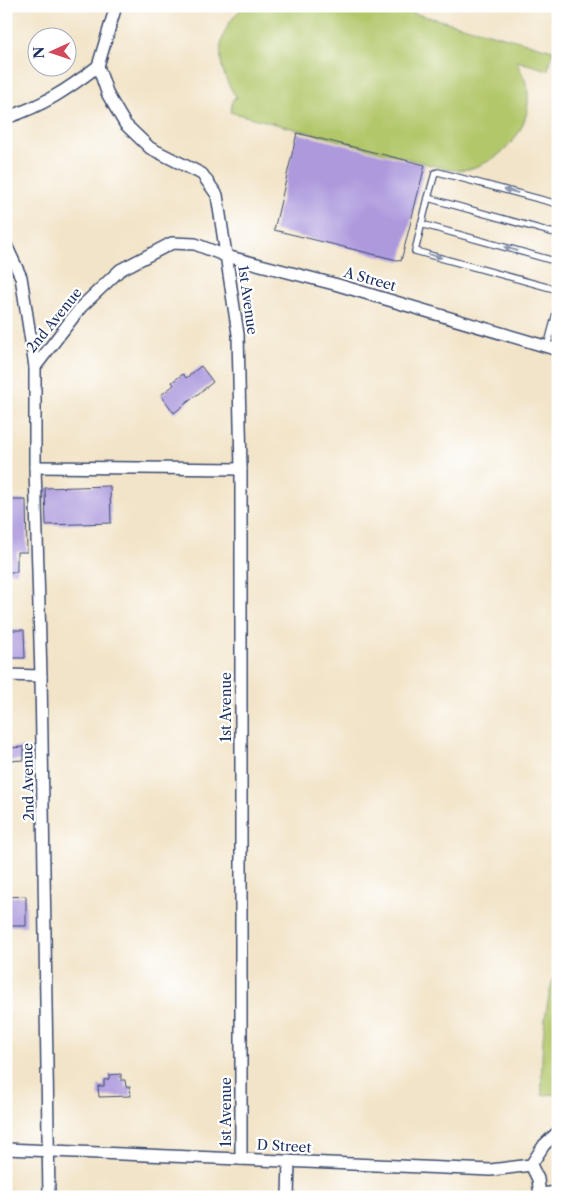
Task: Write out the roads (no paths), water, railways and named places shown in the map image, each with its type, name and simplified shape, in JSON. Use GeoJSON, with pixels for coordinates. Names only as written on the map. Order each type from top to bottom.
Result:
{"type":"FeatureCollection","features":[{"type":"Feature","properties":{"kind":"street"},"geometry":{"type":"LineString","coordinates":[[6,118],[29,110],[63,92],[98,66],[116,6]]}},
{"type":"Feature","properties":{"kind":"street","name":"1st Avenue"},"geometry":{"type":"LineString","coordinates":[[98,66],[108,95],[125,124],[150,148],[202,174],[217,195],[238,334],[242,469],[242,1159]]}},
{"type":"Feature","properties":{"kind":"street","name":"A Street"},"geometry":{"type":"LineString","coordinates":[[172,243],[195,244],[226,256],[338,285],[552,348]]}},
{"type":"Feature","properties":{"kind":"street","name":"2nd Avenue"},"geometry":{"type":"LineString","coordinates":[[35,367],[81,307],[120,270],[172,243]]}},
{"type":"Feature","properties":{"kind":"street","name":"2nd Avenue"},"geometry":{"type":"LineString","coordinates":[[6,244],[21,277],[35,367],[49,1197]]}},
{"type":"Feature","properties":{"kind":"street"},"geometry":{"type":"LineString","coordinates":[[36,467],[242,469]]}},
{"type":"Feature","properties":{"kind":"street"},"geometry":{"type":"LineString","coordinates":[[6,675],[41,676]]}},
{"type":"Feature","properties":{"kind":"street"},"geometry":{"type":"LineString","coordinates":[[558,1132],[544,1145],[531,1166],[538,1179],[540,1195],[558,1192]]}},
{"type":"Feature","properties":{"kind":"street","name":"D Street"},"geometry":{"type":"LineString","coordinates":[[6,1149],[491,1170],[531,1166]]}},
{"type":"Feature","properties":{"kind":"street"},"geometry":{"type":"LineString","coordinates":[[288,1197],[289,1161]]}},
{"type":"Feature","properties":{"kind":"lane"},"geometry":{"type":"LineString","coordinates":[[558,204],[436,172],[415,251],[558,290]]}},
{"type":"Feature","properties":{"kind":"lane"},"geometry":{"type":"LineString","coordinates":[[428,198],[558,234]]}},
{"type":"Feature","properties":{"kind":"lane"},"geometry":{"type":"LineString","coordinates":[[421,224],[558,262]]}},
{"type":"Feature","properties":{"kind":"lane"},"geometry":{"type":"LineString","coordinates":[[552,348],[558,306]]}}]}
